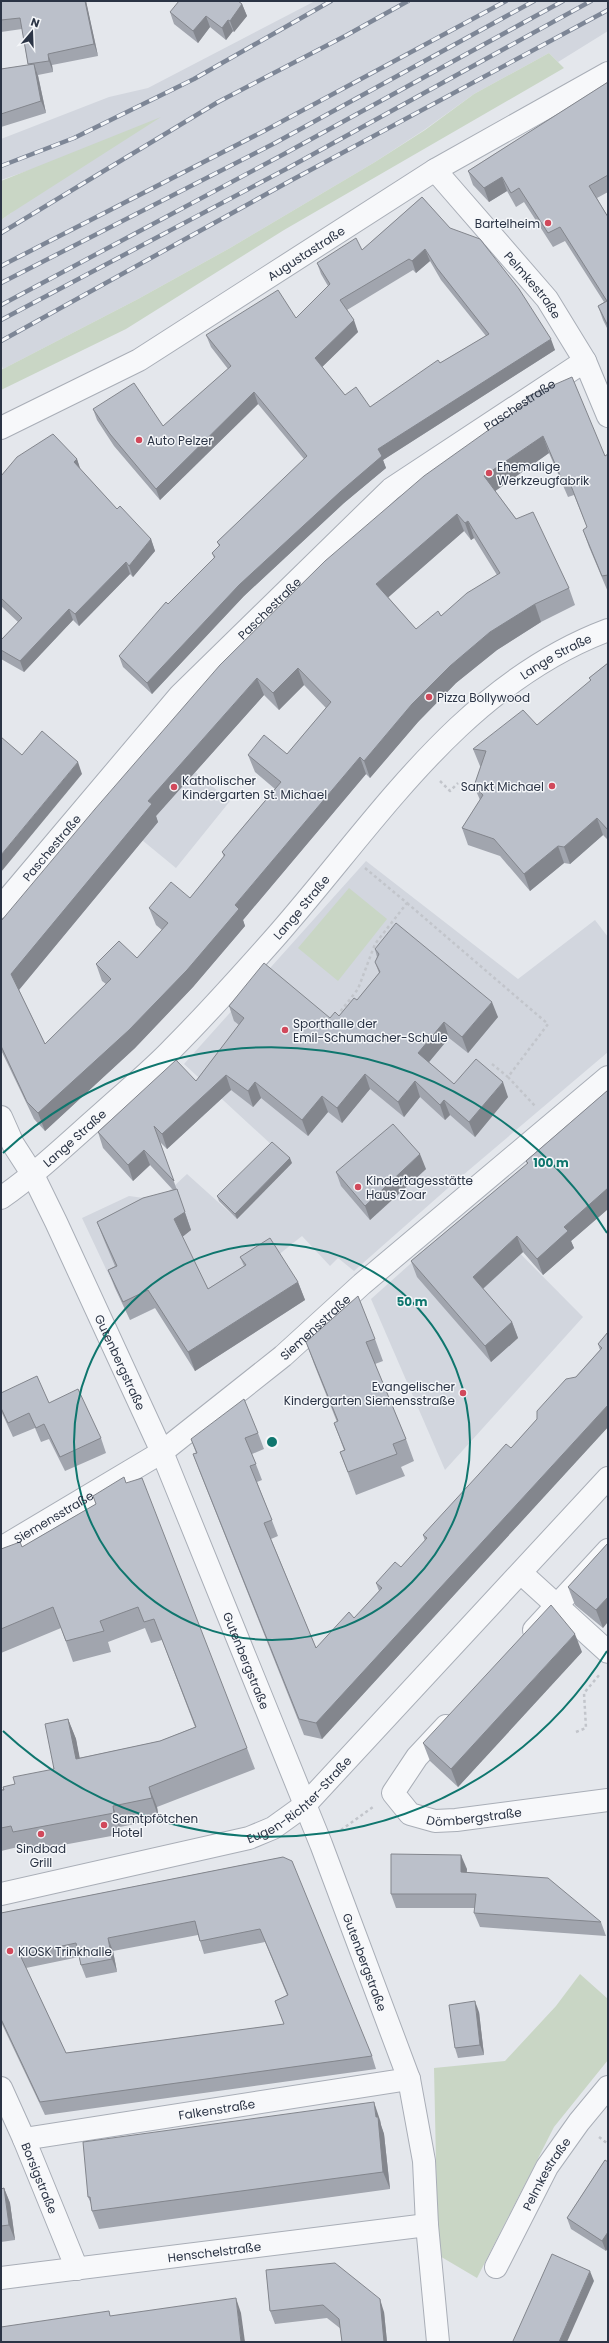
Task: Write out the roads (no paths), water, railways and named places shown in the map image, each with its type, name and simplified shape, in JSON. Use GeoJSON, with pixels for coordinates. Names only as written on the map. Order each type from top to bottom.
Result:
{"type":"FeatureCollection","features":[{"type":"Feature","properties":{"kind":"street","name":"Augustastraße"},"geometry":{"type":"LineString","coordinates":[[1,428],[139,360],[435,170],[608,73]]}},
{"type":"Feature","properties":{"kind":"street","name":"Pelmkestraße"},"geometry":{"type":"LineString","coordinates":[[435,170],[547,299],[585,361],[608,416]]}},
{"type":"Feature","properties":{"kind":"street","name":"Paschestraße"},"geometry":{"type":"LineString","coordinates":[[1,907],[180,695],[391,489],[585,361]]}},
{"type":"Feature","properties":{"kind":"street","name":"Lange Straße"},"geometry":{"type":"LineString","coordinates":[[1,1198],[33,1175],[172,1050],[273,940],[419,765],[477,708],[525,673],[576,642],[608,630]]}},
{"type":"Feature","properties":{"kind":"street","name":"Siemensstraße"},"geometry":{"type":"LineString","coordinates":[[1,1548],[162,1452],[283,1356],[362,1284],[608,1076]]}},
{"type":"Feature","properties":{"kind":"street","name":"Gutenbergstraße"},"geometry":{"type":"LineString","coordinates":[[1,1117],[13,1144],[33,1175],[162,1452],[321,1844],[409,2078],[424,2161],[427,2225]]}},
{"type":"Feature","properties":{"kind":"street","name":"Eugen-Richter-Straße"},"geometry":{"type":"LineString","coordinates":[[1,1894],[249,1838],[273,1828],[305,1805],[608,1478]]}},
{"type":"Feature","properties":{"kind":"street"},"geometry":{"type":"LineString","coordinates":[[519,1647],[608,1550]]}},
{"type":"Feature","properties":{"kind":"street"},"geometry":{"type":"LineString","coordinates":[[521,1573],[556,1606],[605,1662]]}},
{"type":"Feature","properties":{"kind":"street","name":"Dömbergstraße"},"geometry":{"type":"LineString","coordinates":[[460,1711],[417,1758],[393,1793],[410,1814],[434,1821],[608,1800]]}},
{"type":"Feature","properties":{"kind":"street","name":"Falkenstraße"},"geometry":{"type":"LineString","coordinates":[[24,2139],[409,2078]]}},
{"type":"Feature","properties":{"kind":"street","name":"Pelmkestraße"},"geometry":{"type":"LineString","coordinates":[[496,2267],[547,2168],[580,2122],[608,2087]]}},
{"type":"Feature","properties":{"kind":"street","name":"Borsigstraße"},"geometry":{"type":"LineString","coordinates":[[1,2088],[24,2139],[77,2269]]}},
{"type":"Feature","properties":{"kind":"street"},"geometry":{"type":"LineString","coordinates":[[427,2225],[438,2342]]}},
{"type":"Feature","properties":{"kind":"street","name":"Henschelstraße"},"geometry":{"type":"LineString","coordinates":[[1,2278],[427,2225]]}},
{"type":"Feature","properties":{"kind":"railway"},"geometry":{"type":"LineString","coordinates":[[1,166],[74,138],[194,79],[331,1]]}},
{"type":"Feature","properties":{"kind":"railway"},"geometry":{"type":"LineString","coordinates":[[1,233],[218,102],[347,35],[408,1]]}},
{"type":"Feature","properties":{"kind":"railway"},"geometry":{"type":"LineString","coordinates":[[1,266],[266,130],[506,1]]}},
{"type":"Feature","properties":{"kind":"railway"},"geometry":{"type":"LineString","coordinates":[[1,283],[275,143],[534,1]]}},
{"type":"Feature","properties":{"kind":"railway"},"geometry":{"type":"LineString","coordinates":[[1,305],[284,154],[563,1]]}},
{"type":"Feature","properties":{"kind":"railway"},"geometry":{"type":"LineString","coordinates":[[1,320],[288,168],[591,1]]}},
{"type":"Feature","properties":{"kind":"railway"},"geometry":{"type":"LineString","coordinates":[[1,341],[290,181],[608,10]]}},
{"type":"Feature","properties":{"kind":"place","name":"Bartelheim"},"geometry":{"type":"Point","coordinates":[548,223]}},
{"type":"Feature","properties":{"kind":"place","name":"Auto Pelzer"},"geometry":{"type":"Point","coordinates":[139,440]}},
{"type":"Feature","properties":{"kind":"place","name":"Ehemalige Werkzeugfabrik"},"geometry":{"type":"Point","coordinates":[489,473]}},
{"type":"Feature","properties":{"kind":"place","name":"Pizza Bollywood"},"geometry":{"type":"Point","coordinates":[429,697]}},
{"type":"Feature","properties":{"kind":"place","name":"Sankt Michael"},"geometry":{"type":"Point","coordinates":[552,786]}},
{"type":"Feature","properties":{"kind":"place","name":"Katholischer Kindergarten St. Michael"},"geometry":{"type":"Point","coordinates":[174,787]}},
{"type":"Feature","properties":{"kind":"place","name":"Sporthalle der Emil-Schumacher-Schule"},"geometry":{"type":"Point","coordinates":[285,1030]}},
{"type":"Feature","properties":{"kind":"place","name":"Kindertagesstätte Haus Zoar"},"geometry":{"type":"Point","coordinates":[358,1187]}},
{"type":"Feature","properties":{"kind":"place","name":"Evangelischer Kindergarten Siemensstraße"},"geometry":{"type":"Point","coordinates":[463,1393]}},
{"type":"Feature","properties":{"kind":"place","name":"Samtpfötchen Hotel"},"geometry":{"type":"Point","coordinates":[104,1825]}},
{"type":"Feature","properties":{"kind":"place","name":"Sindbad Grill"},"geometry":{"type":"Point","coordinates":[41,1834]}},
{"type":"Feature","properties":{"kind":"place","name":"KIOSK Trinkhalle"},"geometry":{"type":"Point","coordinates":[10,1951]}}]}
